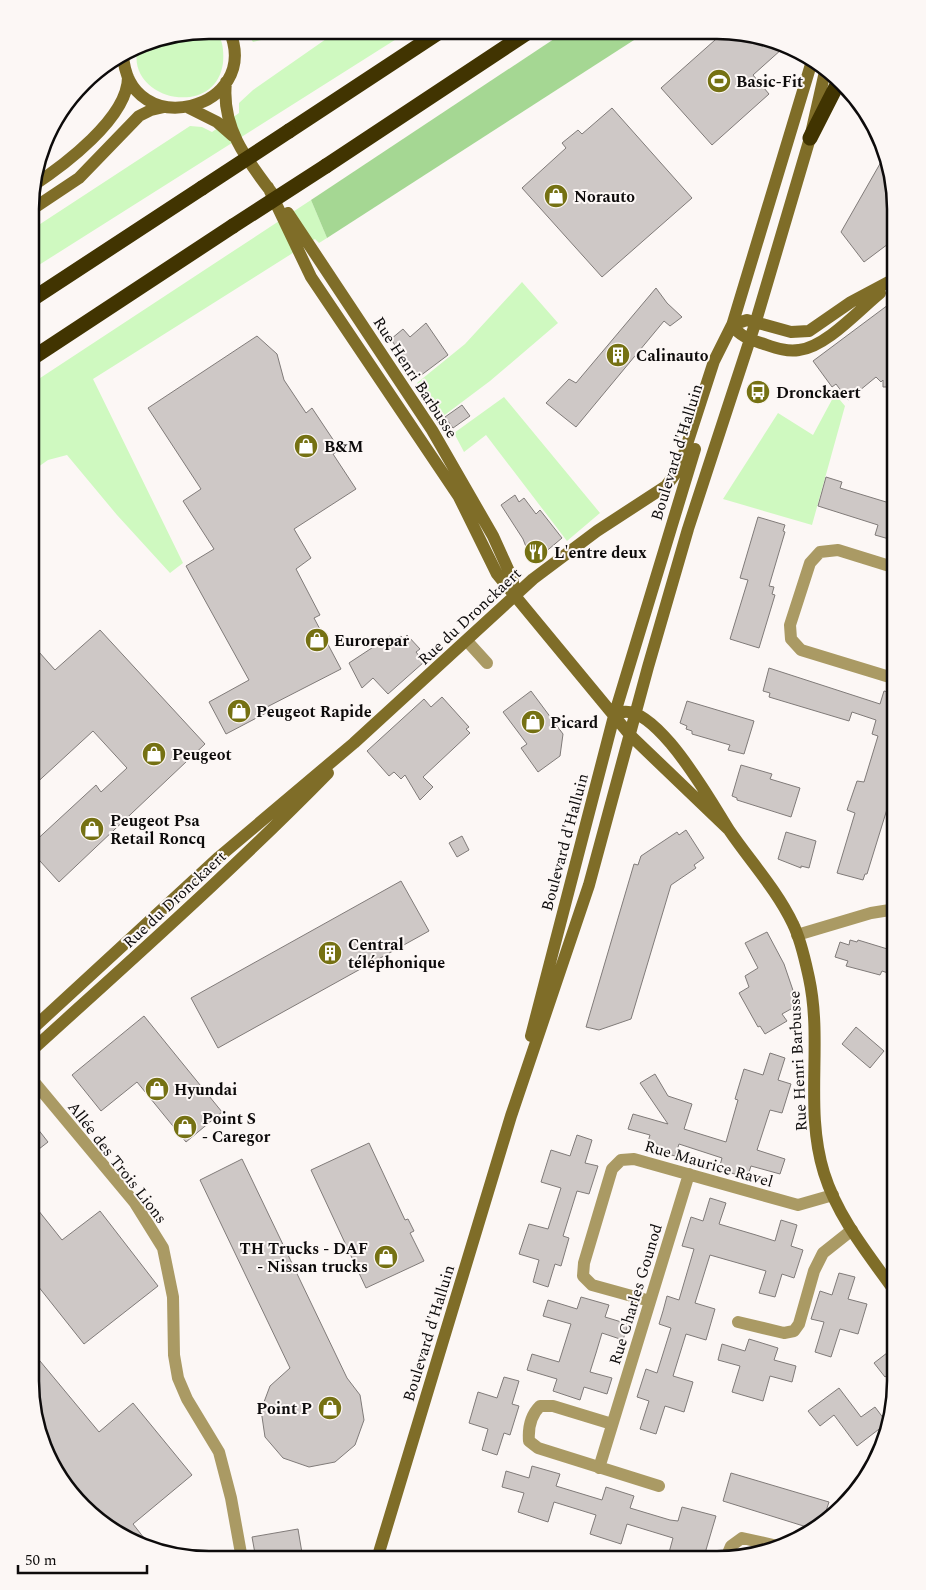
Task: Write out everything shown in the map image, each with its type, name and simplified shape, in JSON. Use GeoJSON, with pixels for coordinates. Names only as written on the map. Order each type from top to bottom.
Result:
{"type":"FeatureCollection","features":[{"type":"Feature","properties":{"kind":"highway"},"geometry":{"type":"LineString","coordinates":[[39,295],[429,39]]}},
{"type":"Feature","properties":{"kind":"highway"},"geometry":{"type":"LineString","coordinates":[[39,354],[518,39]]}},
{"type":"Feature","properties":{"kind":"highway"},"geometry":{"type":"LineString","coordinates":[[810,138],[836,87]]}},
{"type":"Feature","properties":{"kind":"main road"},"geometry":{"type":"LineString","coordinates":[[39,205],[79,178],[139,116],[151,110],[164,107],[189,108],[206,102],[226,82],[234,59],[231,39]]}},
{"type":"Feature","properties":{"kind":"main road"},"geometry":{"type":"LineString","coordinates":[[41,180],[74,157],[123,100],[128,77],[125,61]]}},
{"type":"Feature","properties":{"kind":"main road","name":"Boulevard d'Halluin"},"geometry":{"type":"LineString","coordinates":[[379,1551],[510,1116],[614,716],[810,67]]}},
{"type":"Feature","properties":{"kind":"main road","name":"Boulevard d'Halluin"},"geometry":{"type":"LineString","coordinates":[[510,1116],[580,915],[688,529],[756,321],[810,138],[824,76]]}},
{"type":"Feature","properties":{"kind":"main road"},"geometry":{"type":"LineString","coordinates":[[128,77],[143,96],[164,107]]}},
{"type":"Feature","properties":{"kind":"main road","name":"Rue Henri Barbusse"},"geometry":{"type":"LineString","coordinates":[[226,82],[226,113],[235,138],[268,187],[311,277],[459,497],[497,574],[630,735],[728,829]]}},
{"type":"Feature","properties":{"kind":"main road","name":"Rue Henri Barbusse"},"geometry":{"type":"LineString","coordinates":[[189,108],[217,122],[235,138]]}},
{"type":"Feature","properties":{"kind":"main road"},"geometry":{"type":"LineString","coordinates":[[887,284],[851,302],[809,331],[791,332],[756,321],[743,320],[732,325],[742,336],[750,339],[786,350],[800,350],[815,346],[887,286]]}},
{"type":"Feature","properties":{"kind":"main road","name":"Rue du Dronckaert"},"geometry":{"type":"LineString","coordinates":[[39,1023],[219,857],[354,742],[547,568],[597,531],[666,486],[674,478],[714,361],[732,325]]}},
{"type":"Feature","properties":{"kind":"main road"},"geometry":{"type":"LineString","coordinates":[[614,716],[625,711],[635,714]]}},
{"type":"Feature","properties":{"kind":"main road","name":"Rue Henri Barbusse"},"geometry":{"type":"LineString","coordinates":[[635,714],[647,720],[682,757],[728,829],[786,911],[797,935],[813,1005],[812,1097],[820,1161],[832,1195],[852,1230],[887,1280]]}},
{"type":"Feature","properties":{"kind":"main road","name":"Rue du Dronckaert"},"geometry":{"type":"LineString","coordinates":[[39,1044],[279,823],[354,742]]}},
{"type":"Feature","properties":{"kind":"street"},"geometry":{"type":"LineString","coordinates":[[887,565],[838,550],[820,552],[810,563],[790,630],[793,644],[801,650],[887,676]]}},
{"type":"Feature","properties":{"kind":"street"},"geometry":{"type":"LineString","coordinates":[[467,641],[487,663]]}},
{"type":"Feature","properties":{"kind":"street"},"geometry":{"type":"LineString","coordinates":[[797,935],[871,913],[887,910]]}},
{"type":"Feature","properties":{"kind":"street","name":"Allée des Trois Lions"},"geometry":{"type":"LineString","coordinates":[[39,1088],[135,1203],[162,1248],[174,1297],[174,1355],[178,1378],[187,1399],[219,1452],[231,1498],[241,1551]]}},
{"type":"Feature","properties":{"kind":"street","name":"Rue Maurice Ravel"},"geometry":{"type":"LineString","coordinates":[[650,1301],[592,1285],[583,1276],[584,1263],[612,1169],[621,1160],[634,1159],[798,1205],[832,1195]]}},
{"type":"Feature","properties":{"kind":"street","name":"Rue Charles Gounod"},"geometry":{"type":"LineString","coordinates":[[598,1468],[689,1174]]}},
{"type":"Feature","properties":{"kind":"street"},"geometry":{"type":"LineString","coordinates":[[738,1322],[784,1334],[794,1331],[799,1324],[814,1271],[823,1253],[852,1230]]}},
{"type":"Feature","properties":{"kind":"street"},"geometry":{"type":"LineString","coordinates":[[612,1424],[553,1406],[540,1406],[534,1412],[529,1441],[538,1448],[659,1486]]}},
{"type":"Feature","properties":{"kind":"street"},"geometry":{"type":"LineString","coordinates":[[729,1551],[731,1546],[742,1538],[767,1544]]}},
{"type":"Feature","properties":{"kind":"green space"},"geometry":{"type":"Polygon","coordinates":[[[197,39],[220,39],[223,50],[223,63],[216,81],[204,93],[188,97],[171,96],[155,89],[143,78],[137,63],[138,54],[175,42],[197,39]]]}},
{"type":"Feature","properties":{"kind":"green space"},"geometry":{"type":"Polygon","coordinates":[[[251,39],[265,39],[253,42],[251,39]]]}},
{"type":"Feature","properties":{"kind":"green space"},"geometry":{"type":"Polygon","coordinates":[[[326,39],[396,39],[39,265],[39,225],[190,126],[202,127],[212,132],[239,113],[239,103],[253,90],[326,39]]]}},
{"type":"Feature","properties":{"kind":"green space"},"geometry":{"type":"Polygon","coordinates":[[[554,39],[636,39],[327,238],[311,200],[554,39]]]}},
{"type":"Feature","properties":{"kind":"green space"},"geometry":{"type":"Polygon","coordinates":[[[311,200],[327,238],[319,243],[315,239],[93,379],[183,563],[170,573],[117,515],[67,455],[48,460],[39,466],[39,379],[311,200]]]}},
{"type":"Feature","properties":{"kind":"green space"},"geometry":{"type":"Polygon","coordinates":[[[522,282],[558,323],[490,381],[442,417],[417,383],[465,344],[522,282]]]}},
{"type":"Feature","properties":{"kind":"green space"},"geometry":{"type":"Polygon","coordinates":[[[835,394],[845,406],[812,525],[723,499],[778,413],[813,435],[835,394]]]}},
{"type":"Feature","properties":{"kind":"green space"},"geometry":{"type":"Polygon","coordinates":[[[504,397],[600,513],[567,541],[486,435],[464,452],[454,433],[504,397]]]}},
{"type":"Feature","properties":{"kind":"building"},"geometry":{"type":"Polygon","coordinates":[[[716,39],[740,40],[780,51],[753,75],[769,94],[712,145],[661,88],[716,39]]]}},
{"type":"Feature","properties":{"kind":"building"},"geometry":{"type":"Polygon","coordinates":[[[612,108],[692,198],[602,277],[522,188],[566,148],[562,143],[578,130],[582,134],[612,108]]]}},
{"type":"Feature","properties":{"kind":"building"},"geometry":{"type":"Polygon","coordinates":[[[881,163],[887,197],[887,245],[864,262],[841,232],[881,163]]]}},
{"type":"Feature","properties":{"kind":"building","name":"Calinauto"},"geometry":{"type":"Polygon","coordinates":[[[656,288],[667,303],[682,317],[670,326],[664,321],[576,427],[546,403],[569,379],[576,383],[656,288]]]}},
{"type":"Feature","properties":{"kind":"building"},"geometry":{"type":"Polygon","coordinates":[[[887,306],[887,387],[883,387],[883,380],[881,382],[876,377],[848,400],[836,384],[832,387],[813,361],[887,306]]]}},
{"type":"Feature","properties":{"kind":"building"},"geometry":{"type":"Polygon","coordinates":[[[426,323],[448,355],[416,379],[391,339],[403,329],[410,337],[426,323]]]}},
{"type":"Feature","properties":{"kind":"building"},"geometry":{"type":"Polygon","coordinates":[[[257,336],[277,354],[284,380],[306,413],[312,408],[340,450],[333,454],[356,489],[294,529],[311,558],[296,569],[320,615],[314,618],[341,669],[263,709],[266,713],[226,734],[209,702],[249,680],[186,566],[214,549],[183,501],[201,489],[148,408],[257,336]]]}},
{"type":"Feature","properties":{"kind":"building"},"geometry":{"type":"Polygon","coordinates":[[[462,405],[470,416],[453,428],[445,417],[462,405]]]}},
{"type":"Feature","properties":{"kind":"building"},"geometry":{"type":"Polygon","coordinates":[[[826,477],[842,482],[840,488],[887,502],[887,538],[875,535],[878,525],[818,506],[826,477]]]}},
{"type":"Feature","properties":{"kind":"building"},"geometry":{"type":"Polygon","coordinates":[[[515,495],[519,502],[524,498],[536,514],[540,510],[562,538],[537,559],[530,557],[523,539],[501,505],[515,495]]]}},
{"type":"Feature","properties":{"kind":"building"},"geometry":{"type":"Polygon","coordinates":[[[758,517],[785,525],[783,531],[785,532],[769,586],[774,587],[772,594],[775,595],[759,648],[730,639],[748,580],[740,578],[758,517]]]}},
{"type":"Feature","properties":{"kind":"building","name":"Peugeot"},"geometry":{"type":"Polygon","coordinates":[[[100,630],[205,744],[59,882],[39,860],[39,838],[96,785],[101,792],[127,768],[93,731],[39,781],[39,652],[55,670],[100,630]]]}},
{"type":"Feature","properties":{"kind":"building"},"geometry":{"type":"Polygon","coordinates":[[[407,635],[420,649],[416,652],[424,662],[388,694],[373,678],[362,688],[349,663],[390,636],[394,642],[401,636],[404,639],[407,635]]]}},
{"type":"Feature","properties":{"kind":"building"},"geometry":{"type":"Polygon","coordinates":[[[769,668],[880,704],[884,691],[887,692],[887,809],[867,874],[865,874],[863,880],[837,873],[855,813],[847,810],[857,781],[864,782],[878,736],[872,734],[876,720],[852,712],[849,721],[769,697],[770,693],[763,691],[769,668]]]}},
{"type":"Feature","properties":{"kind":"building","name":"Picard"},"geometry":{"type":"Polygon","coordinates":[[[531,691],[563,734],[560,756],[538,772],[521,748],[527,744],[503,712],[531,691]]]}},
{"type":"Feature","properties":{"kind":"building"},"geometry":{"type":"Polygon","coordinates":[[[442,697],[469,727],[466,729],[470,733],[423,777],[433,787],[420,800],[405,775],[401,779],[394,772],[389,776],[367,751],[424,699],[431,707],[442,697]]]}},
{"type":"Feature","properties":{"kind":"building"},"geometry":{"type":"Polygon","coordinates":[[[687,701],[754,721],[744,754],[728,750],[730,745],[692,734],[692,731],[686,729],[687,726],[680,723],[687,701]]]}},
{"type":"Feature","properties":{"kind":"building"},"geometry":{"type":"Polygon","coordinates":[[[741,765],[772,774],[770,779],[800,788],[791,817],[737,800],[737,798],[732,796],[741,765]]]}},
{"type":"Feature","properties":{"kind":"building"},"geometry":{"type":"Polygon","coordinates":[[[686,830],[704,858],[694,865],[696,868],[671,885],[631,1019],[599,1030],[586,1027],[634,864],[638,865],[641,856],[677,832],[679,835],[686,830]]]}},
{"type":"Feature","properties":{"kind":"building"},"geometry":{"type":"Polygon","coordinates":[[[786,832],[816,841],[809,868],[801,866],[801,868],[778,859],[786,832]]]}},
{"type":"Feature","properties":{"kind":"building"},"geometry":{"type":"Polygon","coordinates":[[[462,836],[469,850],[457,857],[449,843],[462,836]]]}},
{"type":"Feature","properties":{"kind":"building","name":"Central téléphonique"},"geometry":{"type":"Polygon","coordinates":[[[401,881],[429,931],[218,1048],[191,998],[401,881]]]}},
{"type":"Feature","properties":{"kind":"building"},"geometry":{"type":"Polygon","coordinates":[[[767,932],[784,964],[798,1005],[782,1014],[787,1021],[765,1034],[760,1026],[758,1027],[739,993],[749,987],[745,976],[758,968],[745,943],[767,932]]]}},
{"type":"Feature","properties":{"kind":"building"},"geometry":{"type":"Polygon","coordinates":[[[850,940],[857,942],[858,940],[887,949],[887,973],[882,971],[880,975],[846,966],[848,961],[835,957],[840,942],[849,945],[850,940]]]}},
{"type":"Feature","properties":{"kind":"building"},"geometry":{"type":"Polygon","coordinates":[[[144,1016],[222,1112],[186,1142],[137,1082],[101,1111],[72,1075],[144,1016]]]}},
{"type":"Feature","properties":{"kind":"building"},"geometry":{"type":"Polygon","coordinates":[[[856,1027],[884,1051],[870,1068],[842,1044],[856,1027]]]}},
{"type":"Feature","properties":{"kind":"building"},"geometry":{"type":"Polygon","coordinates":[[[770,1053],[785,1058],[778,1080],[791,1084],[782,1113],[770,1110],[757,1150],[785,1159],[780,1174],[751,1166],[747,1178],[719,1169],[722,1158],[679,1144],[675,1156],[646,1148],[650,1135],[628,1129],[633,1114],[668,1124],[640,1083],[655,1074],[668,1096],[692,1104],[684,1129],[726,1142],[738,1100],[735,1099],[744,1069],[763,1075],[770,1053]]]}},
{"type":"Feature","properties":{"kind":"building"},"geometry":{"type":"Polygon","coordinates":[[[39,1130],[48,1142],[39,1149],[39,1130]]]}},
{"type":"Feature","properties":{"kind":"building"},"geometry":{"type":"Polygon","coordinates":[[[577,1135],[592,1140],[585,1163],[598,1166],[589,1194],[577,1191],[563,1236],[569,1238],[561,1266],[555,1264],[548,1287],[533,1282],[539,1260],[519,1254],[529,1224],[548,1229],[561,1188],[541,1182],[551,1150],[570,1156],[577,1135]]]}},
{"type":"Feature","properties":{"kind":"building"},"geometry":{"type":"Polygon","coordinates":[[[369,1143],[405,1220],[408,1219],[414,1231],[410,1233],[424,1261],[366,1288],[311,1170],[369,1143]]]}},
{"type":"Feature","properties":{"kind":"building"},"geometry":{"type":"Polygon","coordinates":[[[242,1159],[347,1378],[360,1395],[364,1420],[355,1445],[335,1462],[309,1467],[283,1458],[265,1437],[261,1410],[270,1386],[290,1368],[200,1180],[242,1159]]]}},
{"type":"Feature","properties":{"kind":"building"},"geometry":{"type":"Polygon","coordinates":[[[710,1198],[726,1203],[719,1224],[775,1241],[781,1220],[797,1225],[791,1246],[803,1250],[794,1278],[782,1274],[775,1297],[759,1293],[766,1271],[710,1255],[695,1303],[715,1309],[706,1340],[686,1334],[673,1376],[693,1382],[684,1412],[665,1406],[656,1434],[640,1429],[649,1401],[637,1397],[646,1369],[657,1373],[671,1328],[659,1324],[667,1296],[679,1300],[694,1249],[682,1246],[691,1217],[703,1221],[710,1198]]]}},
{"type":"Feature","properties":{"kind":"building"},"geometry":{"type":"Polygon","coordinates":[[[39,1211],[62,1240],[100,1211],[158,1286],[84,1344],[39,1287],[39,1211]]]}},
{"type":"Feature","properties":{"kind":"building"},"geometry":{"type":"Polygon","coordinates":[[[839,1273],[855,1277],[848,1299],[867,1304],[858,1334],[840,1329],[831,1357],[815,1352],[824,1322],[811,1319],[820,1291],[832,1295],[839,1273]]]}},
{"type":"Feature","properties":{"kind":"building"},"geometry":{"type":"Polygon","coordinates":[[[581,1297],[609,1305],[605,1317],[628,1324],[623,1340],[602,1333],[590,1372],[612,1378],[607,1394],[584,1387],[580,1400],[553,1391],[557,1379],[527,1370],[532,1354],[559,1362],[571,1324],[543,1316],[548,1300],[577,1309],[581,1297]]]}},
{"type":"Feature","properties":{"kind":"building"},"geometry":{"type":"Polygon","coordinates":[[[749,1339],[778,1348],[774,1360],[796,1366],[792,1382],[770,1376],[763,1401],[732,1392],[740,1366],[718,1360],[722,1344],[745,1351],[749,1339]]]}},
{"type":"Feature","properties":{"kind":"building"},"geometry":{"type":"Polygon","coordinates":[[[887,1353],[887,1376],[885,1377],[874,1363],[887,1353]]]}},
{"type":"Feature","properties":{"kind":"building"},"geometry":{"type":"Polygon","coordinates":[[[39,1360],[99,1432],[133,1403],[192,1475],[133,1524],[144,1538],[124,1529],[88,1502],[61,1466],[42,1415],[39,1393],[39,1360]]]}},
{"type":"Feature","properties":{"kind":"building"},"geometry":{"type":"Polygon","coordinates":[[[504,1377],[519,1381],[512,1404],[519,1406],[510,1435],[504,1433],[497,1455],[482,1450],[488,1429],[469,1423],[478,1392],[497,1398],[504,1377]]]}},
{"type":"Feature","properties":{"kind":"building"},"geometry":{"type":"Polygon","coordinates":[[[839,1388],[861,1417],[875,1407],[883,1418],[880,1428],[857,1446],[834,1415],[820,1426],[808,1411],[839,1388]]]}},
{"type":"Feature","properties":{"kind":"building"},"geometry":{"type":"Polygon","coordinates":[[[532,1466],[560,1474],[556,1486],[602,1500],[606,1487],[634,1496],[630,1508],[670,1520],[678,1521],[682,1507],[716,1516],[706,1551],[669,1551],[673,1538],[627,1524],[621,1544],[590,1534],[596,1515],[554,1502],[548,1522],[518,1512],[524,1493],[502,1487],[506,1471],[529,1478],[532,1466]]]}},
{"type":"Feature","properties":{"kind":"building"},"geometry":{"type":"Polygon","coordinates":[[[731,1473],[829,1502],[826,1512],[806,1527],[723,1501],[731,1473]]]}},
{"type":"Feature","properties":{"kind":"building"},"geometry":{"type":"Polygon","coordinates":[[[298,1529],[302,1551],[255,1551],[252,1537],[298,1529]]]}},
{"type":"Feature","properties":{"kind":"place","name":"Basic-Fit"},"geometry":{"type":"Point","coordinates":[719,81]}},
{"type":"Feature","properties":{"kind":"place","name":"Norauto"},"geometry":{"type":"Point","coordinates":[556,196]}},
{"type":"Feature","properties":{"kind":"place","name":"Calinauto"},"geometry":{"type":"Point","coordinates":[618,355]}},
{"type":"Feature","properties":{"kind":"place","name":"Dronckaert"},"geometry":{"type":"Point","coordinates":[758,392]}},
{"type":"Feature","properties":{"kind":"place","name":"B&M"},"geometry":{"type":"Point","coordinates":[306,446]}},
{"type":"Feature","properties":{"kind":"place","name":"L'entre deux"},"geometry":{"type":"Point","coordinates":[536,552]}},
{"type":"Feature","properties":{"kind":"place","name":"Eurorepar"},"geometry":{"type":"Point","coordinates":[317,640]}},
{"type":"Feature","properties":{"kind":"place","name":"Peugeot Rapide"},"geometry":{"type":"Point","coordinates":[239,711]}},
{"type":"Feature","properties":{"kind":"place","name":"Picard"},"geometry":{"type":"Point","coordinates":[533,722]}},
{"type":"Feature","properties":{"kind":"place","name":"Peugeot"},"geometry":{"type":"Point","coordinates":[154,754]}},
{"type":"Feature","properties":{"kind":"place","name":"Peugeot Psa Retail Roncq"},"geometry":{"type":"Point","coordinates":[92,829]}},
{"type":"Feature","properties":{"kind":"place","name":"Central téléphonique"},"geometry":{"type":"Point","coordinates":[330,953]}},
{"type":"Feature","properties":{"kind":"place","name":"Hyundai"},"geometry":{"type":"Point","coordinates":[157,1089]}},
{"type":"Feature","properties":{"kind":"place","name":"Point S - Caregor"},"geometry":{"type":"Point","coordinates":[185,1127]}},
{"type":"Feature","properties":{"kind":"place","name":"TH Trucks - DAF - Nissan trucks"},"geometry":{"type":"Point","coordinates":[386,1257]}},
{"type":"Feature","properties":{"kind":"place","name":"Point P"},"geometry":{"type":"Point","coordinates":[330,1408]}}]}
